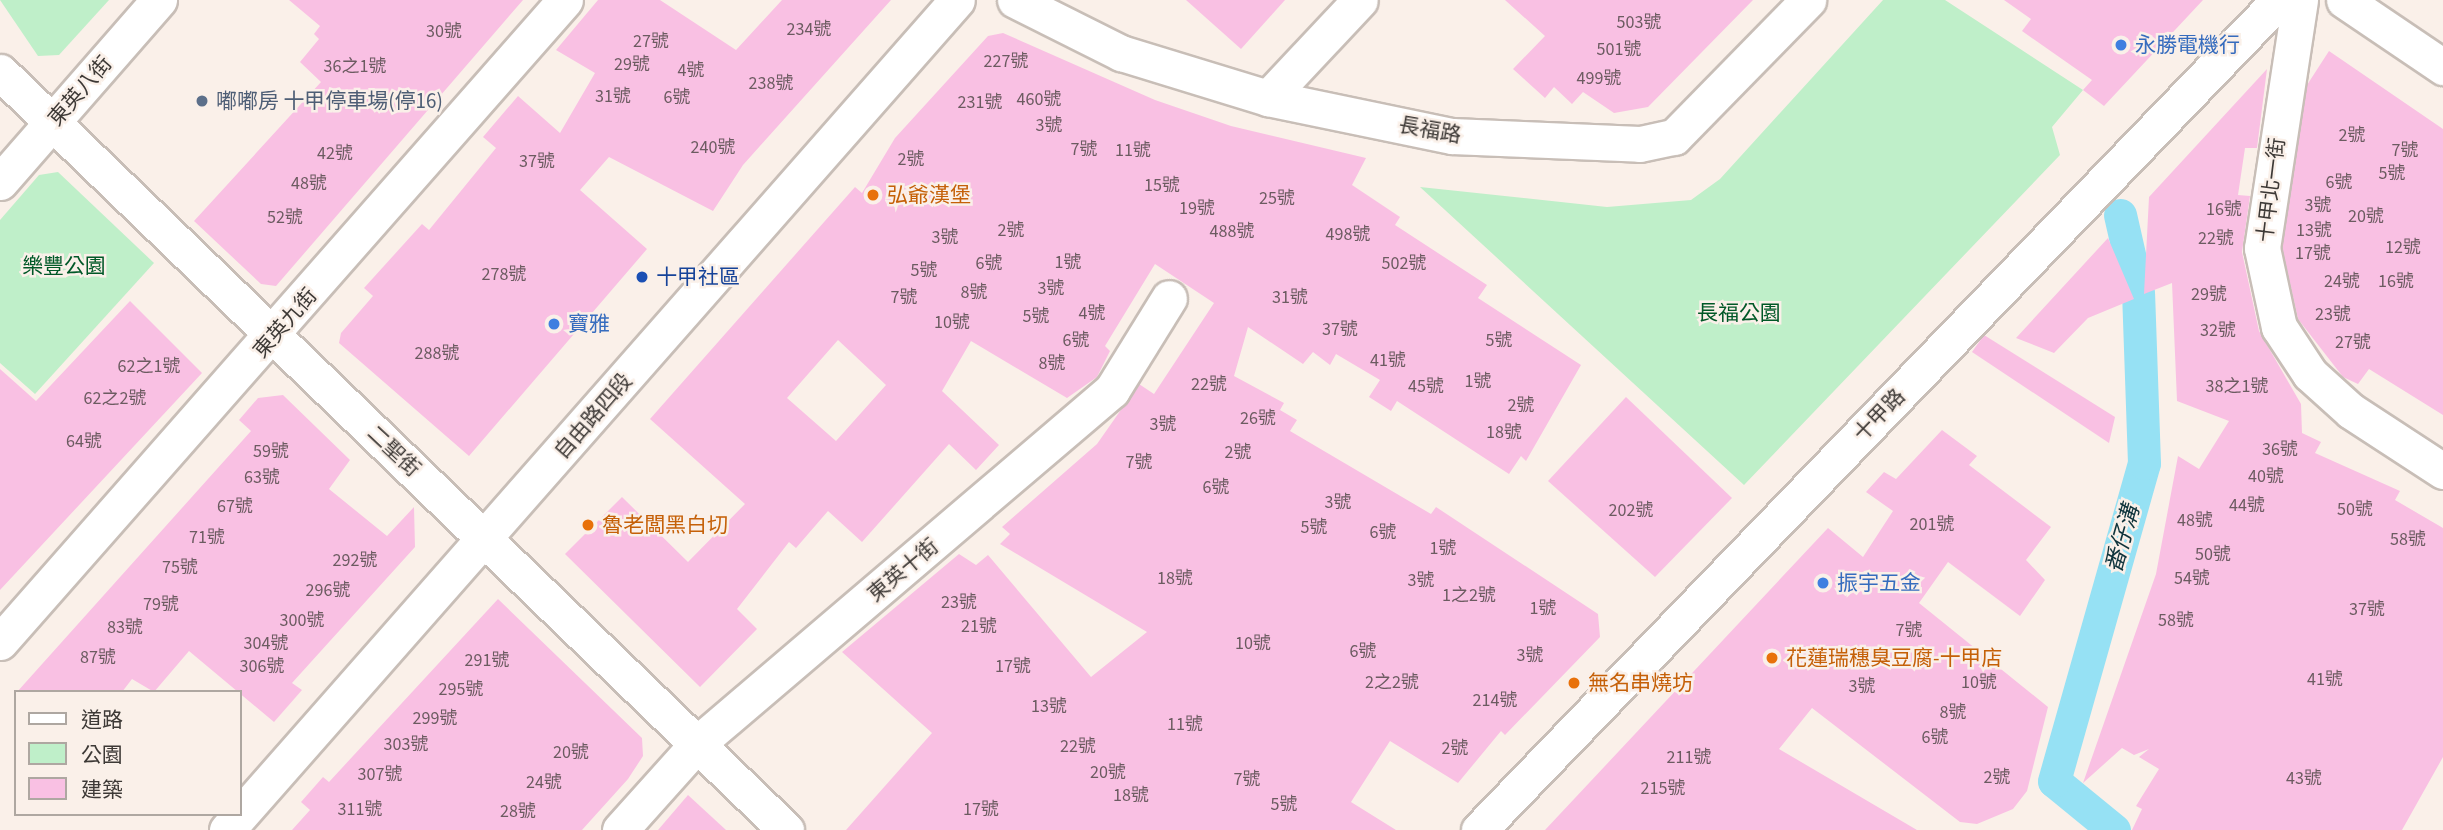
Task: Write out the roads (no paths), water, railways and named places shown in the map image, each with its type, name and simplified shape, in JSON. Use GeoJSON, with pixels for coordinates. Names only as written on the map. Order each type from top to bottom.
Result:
{"type":"FeatureCollection","features":[{"type":"Feature","properties":{"kind":"street","name":"東英八街"},"geometry":{"type":"LineString","coordinates":[[0,182],[159,0]]}},
{"type":"Feature","properties":{"kind":"street","name":"東英九街"},"geometry":{"type":"LineString","coordinates":[[0,642],[273,337],[565,0]]}},
{"type":"Feature","properties":{"kind":"street","name":"自由路四段"},"geometry":{"type":"LineString","coordinates":[[242,814],[957,0]]}},
{"type":"Feature","properties":{"kind":"street","name":"長福路"},"geometry":{"type":"LineString","coordinates":[[1015,0],[1121,53],[1268,98],[1452,136],[1640,144],[1674,137],[1808,0]]}},
{"type":"Feature","properties":{"kind":"street"},"geometry":{"type":"LineString","coordinates":[[1268,98],[1360,0]]}},
{"type":"Feature","properties":{"kind":"street","name":"十甲路"},"geometry":{"type":"LineString","coordinates":[[1479,830],[2279,0]]}},
{"type":"Feature","properties":{"kind":"street","name":"十甲北一街"},"geometry":{"type":"LineString","coordinates":[[2300,0],[2262,248],[2279,327],[2310,374],[2351,411],[2443,471]]}},
{"type":"Feature","properties":{"kind":"street"},"geometry":{"type":"LineString","coordinates":[[2344,0],[2443,67]]}},
{"type":"Feature","properties":{"kind":"street","name":"二聖街"},"geometry":{"type":"LineString","coordinates":[[0,72],[273,337],[486,537],[786,830]]}},
{"type":"Feature","properties":{"kind":"street","name":"東英十街"},"geometry":{"type":"LineString","coordinates":[[620,830],[698,743],[1112,390],[1169,298]]}},
{"type":"Feature","properties":{"kind":"street","name":"自由路四段"},"geometry":{"type":"LineString","coordinates":[[228,830],[240,816]]}},
{"type":"Feature","properties":{"kind":"waterway","name":"番仔溝"},"geometry":{"type":"LineString","coordinates":[[2114,830],[2054,781],[2144,463],[2138,294],[2120,215]]}},
{"type":"Feature","properties":{"kind":"place","name":"永勝電機行"},"geometry":{"type":"Point","coordinates":[2121,45]}},
{"type":"Feature","properties":{"kind":"place","name":"嘟嘟房 十甲停車場(停16)"},"geometry":{"type":"Point","coordinates":[202,101]}},
{"type":"Feature","properties":{"kind":"place","name":"弘爺漢堡"},"geometry":{"type":"Point","coordinates":[873,195]}},
{"type":"Feature","properties":{"kind":"place","name":"十甲社區"},"geometry":{"type":"Point","coordinates":[642,277]}},
{"type":"Feature","properties":{"kind":"place","name":"寶雅"},"geometry":{"type":"Point","coordinates":[554,324]}},
{"type":"Feature","properties":{"kind":"place","name":"魯老闆黑白切"},"geometry":{"type":"Point","coordinates":[588,525]}},
{"type":"Feature","properties":{"kind":"place","name":"振宇五金"},"geometry":{"type":"Point","coordinates":[1823,583]}},
{"type":"Feature","properties":{"kind":"place","name":"花蓮瑞穗臭豆腐-十甲店"},"geometry":{"type":"Point","coordinates":[1772,658]}},
{"type":"Feature","properties":{"kind":"place","name":"無名串燒坊"},"geometry":{"type":"Point","coordinates":[1574,683]}},
{"type":"Feature","properties":{"kind":"park label","name":"樂豐公園"},"geometry":{"type":"Point","coordinates":[64,266]}},
{"type":"Feature","properties":{"kind":"park label","name":"長福公園"},"geometry":{"type":"Point","coordinates":[1739,313]}}]}
